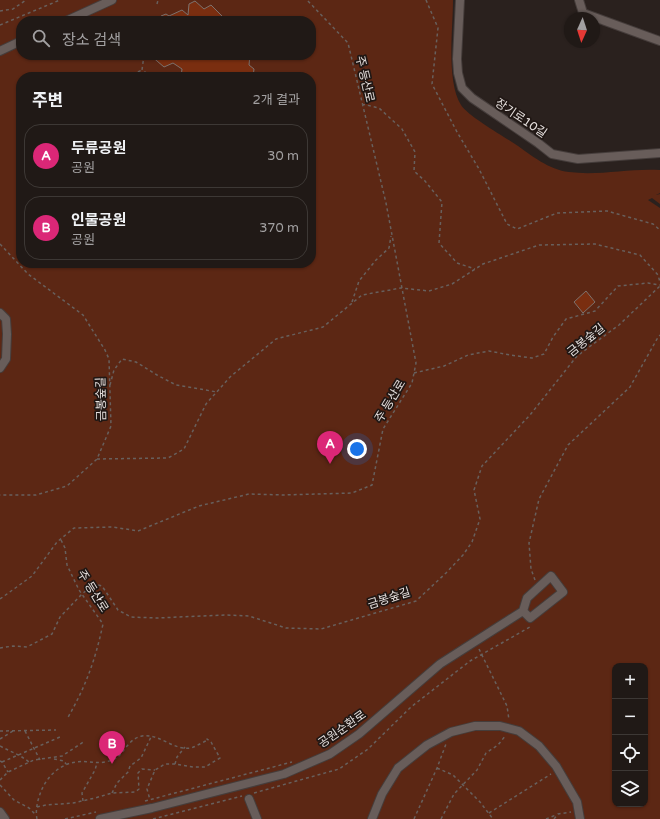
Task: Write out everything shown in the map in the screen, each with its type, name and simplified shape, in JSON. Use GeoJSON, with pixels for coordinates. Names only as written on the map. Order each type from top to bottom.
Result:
{"type":"FeatureCollection","features":[{"type":"Feature","properties":{"kind":"street"},"geometry":{"type":"LineString","coordinates":[[77,16],[112,0]]}},
{"type":"Feature","properties":{"kind":"street","name":"장기로10길"},"geometry":{"type":"LineString","coordinates":[[460,0],[457,59],[458,73],[462,88],[472,98],[552,154],[578,159],[660,153]]}},
{"type":"Feature","properties":{"kind":"street"},"geometry":{"type":"LineString","coordinates":[[579,0],[583,13],[660,41]]}},
{"type":"Feature","properties":{"kind":"street"},"geometry":{"type":"LineString","coordinates":[[0,51],[16,43]]}},
{"type":"Feature","properties":{"kind":"street"},"geometry":{"type":"LineString","coordinates":[[0,313],[6,319],[7,334],[6,359],[0,368]]}},
{"type":"Feature","properties":{"kind":"street"},"geometry":{"type":"LineString","coordinates":[[551,576],[563,592],[530,618],[523,611],[527,598],[551,576]]}},
{"type":"Feature","properties":{"kind":"street","name":"공원순환로"},"geometry":{"type":"LineString","coordinates":[[98,816],[152,808],[284,774],[330,754],[359,734],[440,664],[523,611]]}},
{"type":"Feature","properties":{"kind":"street"},"geometry":{"type":"LineString","coordinates":[[372,819],[382,794],[398,768],[427,745],[451,732],[475,726],[500,726],[518,731],[539,746],[558,770],[577,802],[580,819]]}},
{"type":"Feature","properties":{"kind":"street"},"geometry":{"type":"LineString","coordinates":[[249,799],[257,819]]}},
{"type":"Feature","properties":{"kind":"street"},"geometry":{"type":"LineString","coordinates":[[0,812],[5,819]]}},
{"type":"Feature","properties":{"kind":"path"},"geometry":{"type":"LineString","coordinates":[[0,12],[13,9],[26,0]]}},
{"type":"Feature","properties":{"kind":"path"},"geometry":{"type":"LineString","coordinates":[[22,16],[60,0]]}},
{"type":"Feature","properties":{"kind":"path"},"geometry":{"type":"LineString","coordinates":[[156,4],[158,0]]}},
{"type":"Feature","properties":{"kind":"path"},"geometry":{"type":"LineString","coordinates":[[426,0],[438,28],[432,84],[457,132],[479,169],[507,224],[517,229],[557,213],[607,211],[653,224],[660,230]]}},
{"type":"Feature","properties":{"kind":"path","name":"주 등산로"},"geometry":{"type":"LineString","coordinates":[[0,599],[32,576],[57,542],[74,528],[113,527],[138,531],[199,506],[249,494],[283,495],[352,493],[372,485],[383,429],[412,383],[416,363],[386,203],[348,43],[307,1]]}},
{"type":"Feature","properties":{"kind":"path"},"geometry":{"type":"LineString","coordinates":[[0,25],[16,18]]}},
{"type":"Feature","properties":{"kind":"path"},"geometry":{"type":"LineString","coordinates":[[142,70],[143,60]]}},
{"type":"Feature","properties":{"kind":"path"},"geometry":{"type":"LineString","coordinates":[[138,72],[142,70]]}},
{"type":"Feature","properties":{"kind":"path"},"geometry":{"type":"LineString","coordinates":[[362,104],[379,108],[402,129],[415,152],[414,171],[425,181],[442,202],[439,243],[457,263],[475,269]]}},
{"type":"Feature","properties":{"kind":"path"},"geometry":{"type":"LineString","coordinates":[[352,303],[359,282],[376,260],[389,248],[392,234]]}},
{"type":"Feature","properties":{"kind":"path","name":"금봉숲길"},"geometry":{"type":"LineString","coordinates":[[0,244],[16,261]]}},
{"type":"Feature","properties":{"kind":"path"},"geometry":{"type":"LineString","coordinates":[[97,459],[168,458],[184,449],[206,404],[230,378],[276,339],[322,327],[362,295],[402,288],[429,291],[452,284],[483,264],[539,245],[595,244],[640,255],[658,275],[660,284],[648,282],[618,286],[595,312],[566,319],[553,337],[544,354],[532,358],[489,351],[468,355],[444,366],[414,373]]}},
{"type":"Feature","properties":{"kind":"path","name":"금봉숲길"},"geometry":{"type":"LineString","coordinates":[[0,495],[36,495],[67,486],[97,459],[111,426],[108,359],[105,350],[83,315],[28,274],[22,268]]}},
{"type":"Feature","properties":{"kind":"path","name":"금봉숲길"},"geometry":{"type":"LineString","coordinates":[[0,648],[13,646],[27,647],[52,634],[60,617],[94,584],[102,586],[118,610],[131,617],[156,618],[226,615],[249,616],[286,628],[321,629],[416,601],[446,573],[463,555],[472,542],[480,518],[474,490],[482,466],[530,415],[577,356],[619,325],[660,284]]}},
{"type":"Feature","properties":{"kind":"path"},"geometry":{"type":"LineString","coordinates":[[535,581],[531,569],[529,543],[539,499],[568,445],[630,386],[660,335]]}},
{"type":"Feature","properties":{"kind":"path"},"geometry":{"type":"LineString","coordinates":[[109,386],[114,370],[122,359],[136,362],[176,385],[217,392]]}},
{"type":"Feature","properties":{"kind":"path","name":"주 등산로"},"geometry":{"type":"LineString","coordinates":[[60,540],[65,548],[67,565],[82,594],[103,624],[91,671],[80,696],[66,719]]}},
{"type":"Feature","properties":{"kind":"path"},"geometry":{"type":"LineString","coordinates":[[441,819],[454,794],[477,770],[486,753],[498,745],[510,729],[507,706],[476,644]]}},
{"type":"Feature","properties":{"kind":"path"},"geometry":{"type":"LineString","coordinates":[[0,731],[56,730]]}},
{"type":"Feature","properties":{"kind":"path"},"geometry":{"type":"LineString","coordinates":[[0,739],[13,731]]}},
{"type":"Feature","properties":{"kind":"path"},"geometry":{"type":"LineString","coordinates":[[25,731],[40,760]]}},
{"type":"Feature","properties":{"kind":"path"},"geometry":{"type":"LineString","coordinates":[[37,807],[68,804],[112,792],[135,792],[140,789],[138,773],[142,769],[155,770],[165,764],[205,767],[220,758],[219,754],[211,742],[207,739],[208,740],[191,748],[179,747],[157,738],[142,736],[134,739],[117,758],[106,763],[76,762],[66,764],[55,771],[45,782],[40,793],[37,807],[36,815],[37,819]]}},
{"type":"Feature","properties":{"kind":"path"},"geometry":{"type":"LineString","coordinates":[[8,772],[1,761],[20,755],[60,737]]}},
{"type":"Feature","properties":{"kind":"path"},"geometry":{"type":"LineString","coordinates":[[112,792],[117,782],[128,772],[130,766],[141,758],[151,737]]}},
{"type":"Feature","properties":{"kind":"path"},"geometry":{"type":"LineString","coordinates":[[0,780],[8,772],[29,762],[62,756],[85,741]]}},
{"type":"Feature","properties":{"kind":"path"},"geometry":{"type":"LineString","coordinates":[[419,819],[414,818],[437,768],[446,743]]}},
{"type":"Feature","properties":{"kind":"path"},"geometry":{"type":"LineString","coordinates":[[0,746],[20,755],[29,762]]}},
{"type":"Feature","properties":{"kind":"path"},"geometry":{"type":"LineString","coordinates":[[175,764],[177,757],[185,747]]}},
{"type":"Feature","properties":{"kind":"path"},"geometry":{"type":"LineString","coordinates":[[52,758],[64,761],[66,764]]}},
{"type":"Feature","properties":{"kind":"path"},"geometry":{"type":"LineString","coordinates":[[143,802],[292,762]]}},
{"type":"Feature","properties":{"kind":"path"},"geometry":{"type":"LineString","coordinates":[[83,801],[82,793],[96,770],[97,763]]}},
{"type":"Feature","properties":{"kind":"path"},"geometry":{"type":"LineString","coordinates":[[437,768],[453,775],[463,784],[493,819]]}},
{"type":"Feature","properties":{"kind":"path"},"geometry":{"type":"LineString","coordinates":[[150,800],[147,789],[155,770]]}},
{"type":"Feature","properties":{"kind":"path"},"geometry":{"type":"LineString","coordinates":[[489,813],[558,770]]}},
{"type":"Feature","properties":{"kind":"path"},"geometry":{"type":"LineString","coordinates":[[0,785],[14,800],[29,808],[36,815]]}},
{"type":"Feature","properties":{"kind":"path"},"geometry":{"type":"LineString","coordinates":[[546,819],[558,814],[578,810]]}},
{"type":"Feature","properties":{"kind":"path"},"geometry":{"type":"LineString","coordinates":[[555,819],[558,814]]}},
{"type":"Feature","properties":{"kind":"path"},"geometry":{"type":"LineString","coordinates":[[65,819],[98,816]]}},
{"type":"Feature","properties":{"kind":"shaded area"},"geometry":{"type":"Polygon","coordinates":[[[0,0],[453,0],[451,54],[453,82],[456,95],[465,110],[486,126],[540,161],[562,171],[592,173],[660,170],[660,193],[656,195],[660,194],[660,204],[652,198],[648,200],[660,208],[660,819],[0,819],[0,0]]]}},
{"type":"Feature","properties":{"kind":"building"},"geometry":{"type":"Polygon","coordinates":[[[195,1],[204,9],[211,5],[222,16],[169,16],[182,10],[188,15],[189,4],[195,1]]]}},
{"type":"Feature","properties":{"kind":"building"},"geometry":{"type":"Polygon","coordinates":[[[156,60],[250,60],[249,65],[254,69],[254,72],[182,72],[182,69],[173,63],[164,67],[156,60]]]}},
{"type":"Feature","properties":{"kind":"building"},"geometry":{"type":"Polygon","coordinates":[[[586,291],[595,302],[583,313],[574,302],[586,291]]]}},
{"type":"Feature","properties":{"kind":"place","name":"두류공원"},"geometry":{"type":"Point","coordinates":[330,464]}},
{"type":"Feature","properties":{"kind":"place","name":"인물공원"},"geometry":{"type":"Point","coordinates":[112,764]}}]}
